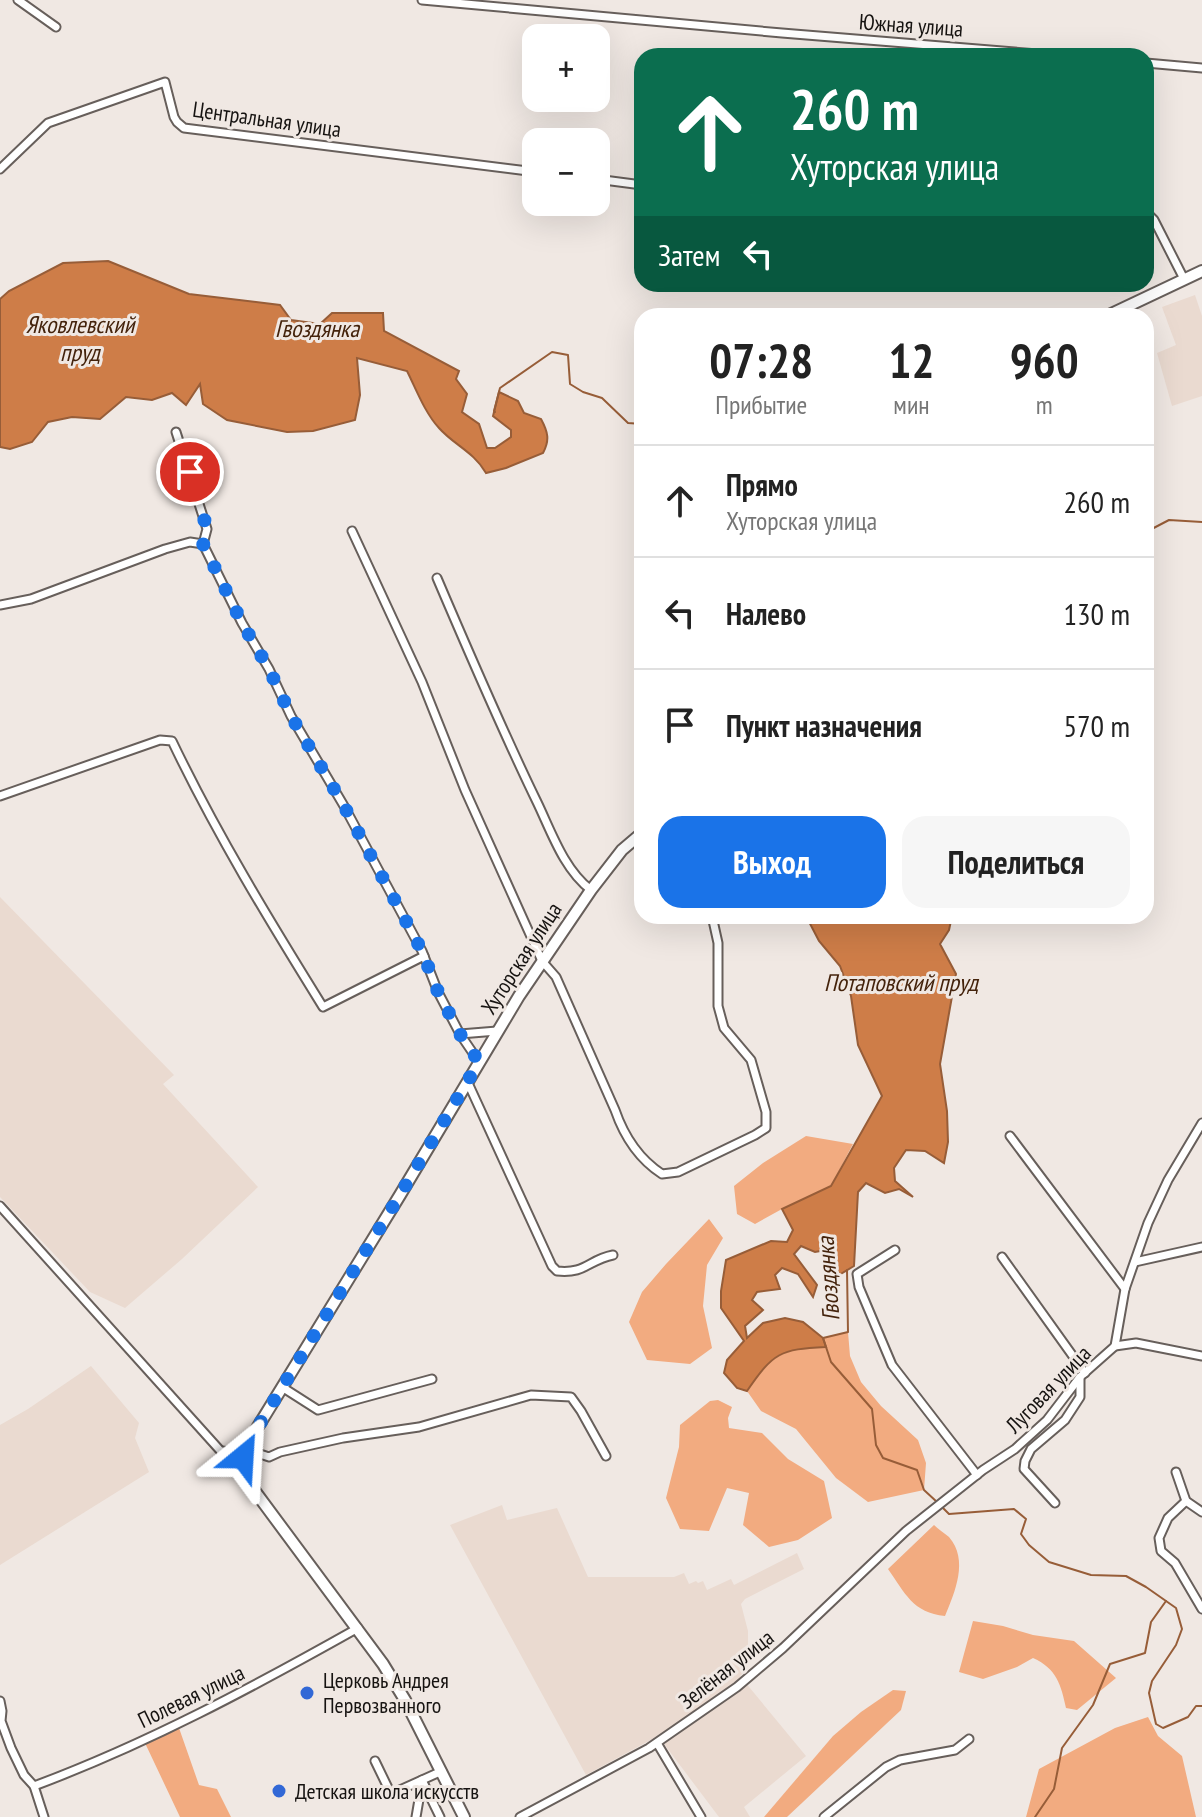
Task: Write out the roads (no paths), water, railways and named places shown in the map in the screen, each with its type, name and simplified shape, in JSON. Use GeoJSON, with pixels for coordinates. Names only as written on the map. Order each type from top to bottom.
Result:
{"type":"FeatureCollection","features":[{"type":"Feature","properties":{"kind":"main road"},"geometry":{"type":"LineString","coordinates":[[1124,308],[1202,271]]}},
{"type":"Feature","properties":{"kind":"main road","name":"Хуторская улица"},"geometry":{"type":"LineString","coordinates":[[246,1446],[497,1031],[591,890],[622,850],[634,841]]}},
{"type":"Feature","properties":{"kind":"main road"},"geometry":{"type":"LineString","coordinates":[[246,1446],[243,1468],[248,1482],[358,1628],[405,1700],[464,1817]]}},
{"type":"Feature","properties":{"kind":"street"},"geometry":{"type":"LineString","coordinates":[[18,0],[56,27]]}},
{"type":"Feature","properties":{"kind":"street","name":"Южная улица"},"geometry":{"type":"LineString","coordinates":[[422,0],[965,48]]}},
{"type":"Feature","properties":{"kind":"street"},"geometry":{"type":"LineString","coordinates":[[1154,64],[1202,68]]}},
{"type":"Feature","properties":{"kind":"street","name":"Центральная улица"},"geometry":{"type":"LineString","coordinates":[[0,169],[48,123],[165,82],[174,117],[184,128],[522,170]]}},
{"type":"Feature","properties":{"kind":"street"},"geometry":{"type":"LineString","coordinates":[[610,181],[634,184]]}},
{"type":"Feature","properties":{"kind":"street"},"geometry":{"type":"LineString","coordinates":[[1154,220],[1184,279]]}},
{"type":"Feature","properties":{"kind":"street"},"geometry":{"type":"LineString","coordinates":[[176,432],[207,529],[203,544],[291,716],[344,806],[424,956],[460,1034],[479,1062]]}},
{"type":"Feature","properties":{"kind":"street"},"geometry":{"type":"LineString","coordinates":[[352,531],[422,682],[465,790],[542,961],[556,977],[621,1128],[643,1158],[662,1174],[678,1172],[766,1128],[766,1112],[751,1060],[724,1028],[718,1006],[718,943],[714,924]]}},
{"type":"Feature","properties":{"kind":"street"},"geometry":{"type":"LineString","coordinates":[[0,605],[31,599],[165,549],[190,542],[203,544]]}},
{"type":"Feature","properties":{"kind":"street"},"geometry":{"type":"LineString","coordinates":[[437,578],[514,755],[554,838],[578,880],[591,890]]}},
{"type":"Feature","properties":{"kind":"street"},"geometry":{"type":"LineString","coordinates":[[0,796],[160,740],[172,741],[220,834],[323,1007],[424,956]]}},
{"type":"Feature","properties":{"kind":"street"},"geometry":{"type":"LineString","coordinates":[[460,1034],[497,1031]]}},
{"type":"Feature","properties":{"kind":"street"},"geometry":{"type":"LineString","coordinates":[[468,1083],[552,1266],[557,1271],[579,1271],[603,1257],[613,1255]]}},
{"type":"Feature","properties":{"kind":"street","name":"Луговая улица"},"geometry":{"type":"LineString","coordinates":[[950,1496],[1015,1449],[1047,1420],[1082,1375],[1115,1346],[1125,1289],[1148,1223],[1168,1180],[1202,1123]]}},
{"type":"Feature","properties":{"kind":"street"},"geometry":{"type":"LineString","coordinates":[[1010,1136],[1125,1289]]}},
{"type":"Feature","properties":{"kind":"street"},"geometry":{"type":"LineString","coordinates":[[0,1206],[248,1482]]}},
{"type":"Feature","properties":{"kind":"street"},"geometry":{"type":"LineString","coordinates":[[1135,1262],[1202,1247]]}},
{"type":"Feature","properties":{"kind":"street"},"geometry":{"type":"LineString","coordinates":[[895,1250],[857,1274],[859,1287],[892,1365],[977,1475]]}},
{"type":"Feature","properties":{"kind":"street"},"geometry":{"type":"LineString","coordinates":[[1002,1257],[1082,1375],[1080,1397],[1073,1408],[1065,1420],[1031,1449],[1025,1461],[1024,1469],[1055,1503]]}},
{"type":"Feature","properties":{"kind":"street"},"geometry":{"type":"LineString","coordinates":[[1115,1346],[1136,1343],[1202,1356]]}},
{"type":"Feature","properties":{"kind":"street"},"geometry":{"type":"LineString","coordinates":[[282,1387],[318,1410],[432,1379]]}},
{"type":"Feature","properties":{"kind":"street"},"geometry":{"type":"LineString","coordinates":[[219,1450],[234,1452],[246,1446],[269,1457],[343,1438],[419,1427],[531,1395],[571,1397],[606,1456]]}},
{"type":"Feature","properties":{"kind":"street"},"geometry":{"type":"LineString","coordinates":[[1176,1472],[1186,1501],[1202,1512]]}},
{"type":"Feature","properties":{"kind":"street","name":"Зелёная улица"},"geometry":{"type":"LineString","coordinates":[[520,1817],[657,1743],[755,1674],[892,1544],[950,1496]]}},
{"type":"Feature","properties":{"kind":"street"},"geometry":{"type":"LineString","coordinates":[[1186,1501],[1168,1518],[1159,1538],[1161,1551],[1175,1563],[1202,1609]]}},
{"type":"Feature","properties":{"kind":"street","name":"Полевая улица"},"geometry":{"type":"LineString","coordinates":[[34,1786],[195,1715],[358,1628]]}},
{"type":"Feature","properties":{"kind":"street"},"geometry":{"type":"LineString","coordinates":[[0,1701],[1,1721],[11,1748],[24,1775],[34,1786],[44,1817]]}},
{"type":"Feature","properties":{"kind":"street"},"geometry":{"type":"LineString","coordinates":[[824,1817],[886,1767],[900,1760],[955,1750],[969,1739]]}},
{"type":"Feature","properties":{"kind":"street"},"geometry":{"type":"LineString","coordinates":[[657,1743],[701,1817]]}},
{"type":"Feature","properties":{"kind":"street"},"geometry":{"type":"LineString","coordinates":[[375,1761],[391,1794],[442,1771]]}},
{"type":"Feature","properties":{"kind":"street"},"geometry":{"type":"LineString","coordinates":[[416,1817],[422,1780]]}},
{"type":"Feature","properties":{"kind":"street"},"geometry":{"type":"LineString","coordinates":[[422,1780],[440,1817]]}},
{"type":"Feature","properties":{"kind":"water","name":"Яковлевский пруд"},"geometry":{"type":"Polygon","coordinates":[[[108,261],[189,294],[280,305],[291,320],[320,324],[332,313],[383,313],[384,331],[459,371],[456,379],[467,394],[462,412],[479,424],[487,448],[495,448],[511,437],[511,430],[493,416],[499,392],[518,401],[524,413],[541,419],[547,444],[543,453],[486,473],[434,422],[407,371],[357,358],[360,395],[355,420],[313,431],[287,432],[227,420],[203,404],[200,384],[186,405],[172,393],[152,400],[126,397],[100,419],[72,417],[48,422],[32,442],[10,449],[0,447],[0,299],[9,291],[63,263],[108,261]]]}},
{"type":"Feature","properties":{"kind":"water","name":"Потаповский пруд"},"geometry":{"type":"Polygon","coordinates":[[[810,924],[950,924],[940,944],[956,974],[940,1064],[948,1142],[944,1163],[925,1151],[906,1150],[894,1168],[895,1181],[913,1197],[899,1189],[885,1193],[866,1183],[858,1192],[854,1266],[839,1275],[832,1249],[815,1252],[801,1246],[794,1254],[817,1285],[813,1297],[798,1274],[782,1268],[775,1275],[780,1289],[757,1292],[752,1300],[763,1310],[745,1326],[747,1338],[763,1323],[785,1318],[803,1322],[823,1338],[826,1347],[798,1349],[779,1356],[764,1368],[747,1391],[737,1388],[724,1373],[727,1360],[744,1341],[721,1308],[726,1260],[771,1241],[787,1242],[793,1230],[782,1209],[831,1186],[882,1096],[858,1045],[851,996],[840,966],[819,941],[810,924]]]}},
{"type":"Feature","properties":{"kind":"waterway","name":"Гвоздянка"},"geometry":{"type":"LineString","coordinates":[[495,412],[500,388],[552,352],[568,355],[570,384],[602,398],[628,423],[634,423]]}},
{"type":"Feature","properties":{"kind":"waterway"},"geometry":{"type":"LineString","coordinates":[[1154,528],[1169,520],[1202,522]]}},
{"type":"Feature","properties":{"kind":"waterway","name":"Гвоздянка"},"geometry":{"type":"LineString","coordinates":[[847,1270],[848,1332],[823,1338],[831,1362],[872,1409],[876,1445],[883,1458],[917,1470],[924,1490],[937,1502]]}},
{"type":"Feature","properties":{"kind":"waterway","name":"Гвоздянка"},"geometry":{"type":"LineString","coordinates":[[942,1507],[949,1514],[1014,1509],[1026,1519],[1021,1534],[1049,1562],[1091,1575],[1126,1576],[1176,1608],[1182,1629],[1176,1645],[1152,1681],[1149,1693],[1156,1724],[1163,1728],[1188,1717],[1196,1706],[1202,1706]]}},
{"type":"Feature","properties":{"kind":"waterway"},"geometry":{"type":"LineString","coordinates":[[1035,1817],[1054,1789],[1062,1748],[1093,1705],[1110,1664],[1145,1653],[1151,1622],[1166,1601]]}},
{"type":"Feature","properties":{"kind":"place","name":"Церковь Андрея Первозванного"},"geometry":{"type":"Point","coordinates":[307,1693]}},
{"type":"Feature","properties":{"kind":"place","name":"Детская школа искусств"},"geometry":{"type":"Point","coordinates":[279,1791]}}]}
